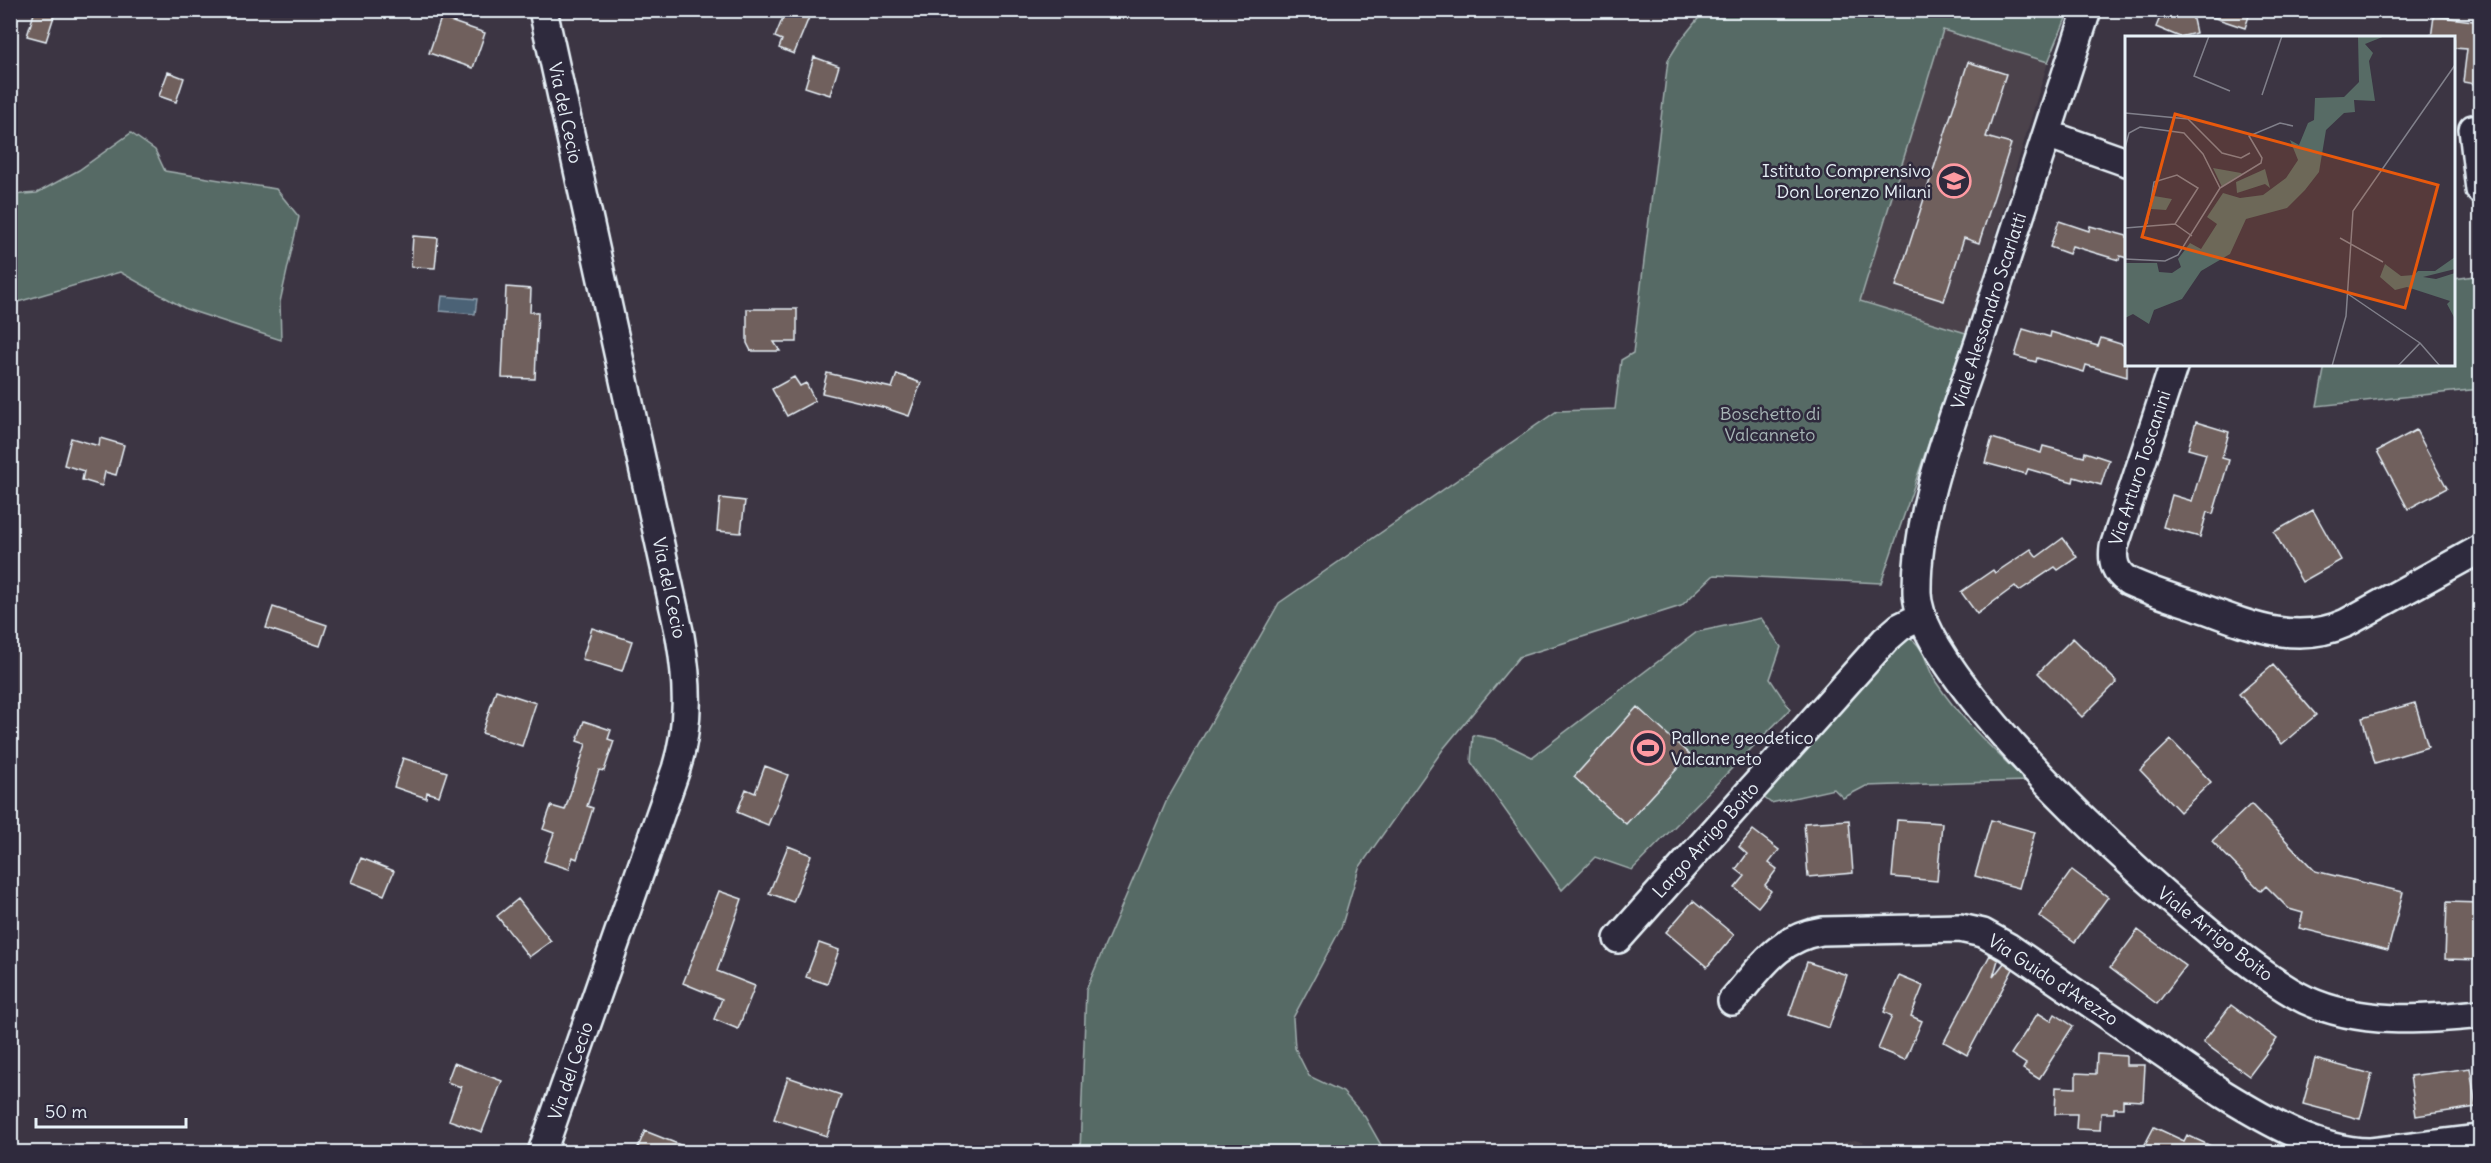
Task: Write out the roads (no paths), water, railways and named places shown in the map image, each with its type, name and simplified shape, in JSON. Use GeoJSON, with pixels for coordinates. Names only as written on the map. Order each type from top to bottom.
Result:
{"type":"FeatureCollection","features":[{"type":"Feature","properties":{"kind":"street","name":"Via del Cecio"},"geometry":{"type":"LineString","coordinates":[[542,1152],[676,769],[684,740],[688,707],[680,636],[543,10]]}},
{"type":"Feature","properties":{"kind":"street","name":"Viale Alessandro Scarlatti"},"geometry":{"type":"LineString","coordinates":[[1920,617],[1917,596],[1919,559],[1936,476],[2086,10]]}},
{"type":"Feature","properties":{"kind":"street"},"geometry":{"type":"LineString","coordinates":[[2469,129],[2481,190]]}},
{"type":"Feature","properties":{"kind":"street"},"geometry":{"type":"LineString","coordinates":[[2047,134],[2125,161]]}},
{"type":"Feature","properties":{"kind":"street","name":"Via Arturo Toscanini"},"geometry":{"type":"LineString","coordinates":[[2173,366],[2114,547],[2115,569],[2128,581],[2254,627],[2285,633],[2310,634],[2325,632],[2346,623],[2481,549]]}},
{"type":"Feature","properties":{"kind":"street","name":"Viale Arrigo Boito"},"geometry":{"type":"LineString","coordinates":[[1920,617],[1930,636],[1979,704],[2017,750],[2132,865],[2201,927],[2263,974],[2305,1000],[2338,1012],[2376,1018],[2481,1014]]}},
{"type":"Feature","properties":{"kind":"street","name":"Largo Arrigo Boito"},"geometry":{"type":"LineString","coordinates":[[1618,939],[1885,640],[1900,627],[1920,617]]}},
{"type":"Feature","properties":{"kind":"street","name":"Via Guido d'Arezzo"},"geometry":{"type":"LineString","coordinates":[[1732,1001],[1779,947],[1803,935],[1822,931],[1953,927],[1978,932],[2008,947],[2247,1109],[2275,1124],[2329,1146],[2350,1152],[2370,1152],[2481,1139]]}},
{"type":"Feature","properties":{"kind":"water"},"geometry":{"type":"Polygon","coordinates":[[[442,296],[477,299],[475,314],[440,311],[442,296]]]}},
{"type":"Feature","properties":{"kind":"place","name":"Istituto Comprensivo Don Lorenzo Milani"},"geometry":{"type":"Point","coordinates":[1954,181]}},
{"type":"Feature","properties":{"kind":"place","name":"Pallone geodetico Valcanneto"},"geometry":{"type":"Point","coordinates":[1648,748]}},
{"type":"Feature","properties":{"kind":"park label","name":"Boschetto di Valcanneto"},"geometry":{"type":"Point","coordinates":[1770,424]}}]}
